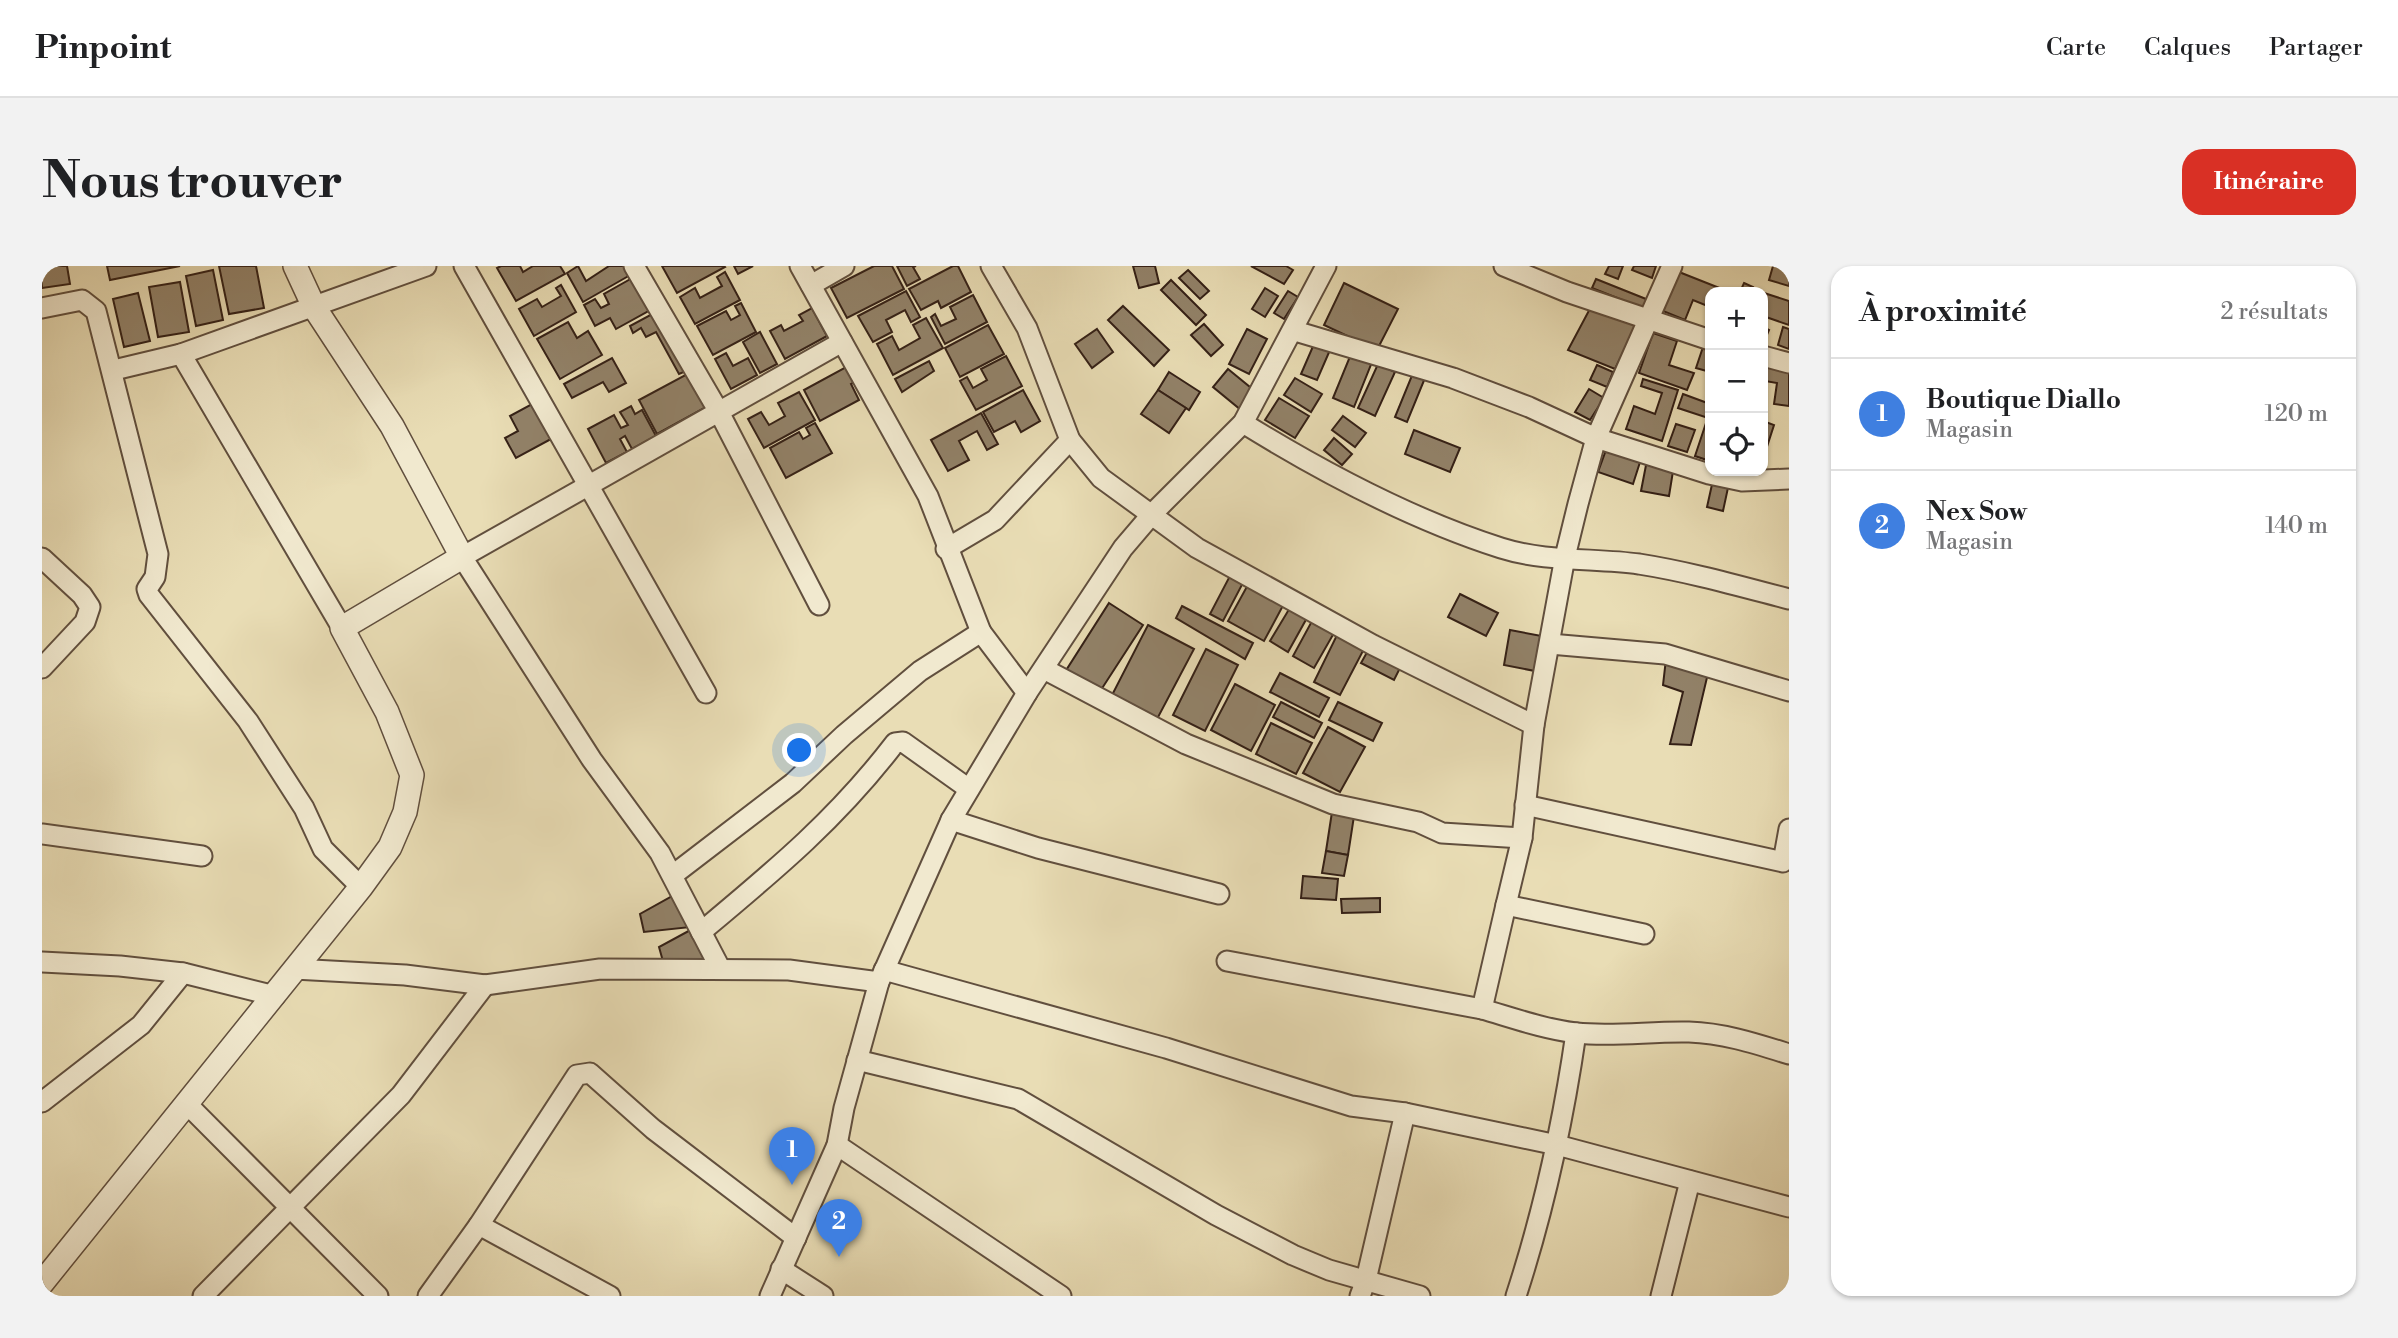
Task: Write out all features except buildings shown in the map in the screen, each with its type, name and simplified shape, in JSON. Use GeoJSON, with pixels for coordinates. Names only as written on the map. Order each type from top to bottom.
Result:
{"type":"FeatureCollection","features":[{"type":"Feature","properties":{"kind":"street"},"geometry":{"type":"LineString","coordinates":[[295,266],[314,307],[392,426],[461,557],[592,761],[635,816],[673,875],[720,968]]}},
{"type":"Feature","properties":{"kind":"street"},"geometry":{"type":"LineString","coordinates":[[114,370],[181,354],[426,266]]}},
{"type":"Feature","properties":{"kind":"street"},"geometry":{"type":"LineString","coordinates":[[464,266],[706,692]]}},
{"type":"Feature","properties":{"kind":"street"},"geometry":{"type":"LineString","coordinates":[[634,266],[719,412],[819,606]]}},
{"type":"Feature","properties":{"kind":"street"},"geometry":{"type":"LineString","coordinates":[[800,266],[928,496],[946,549],[981,632],[1027,693]]}},
{"type":"Feature","properties":{"kind":"street"},"geometry":{"type":"LineString","coordinates":[[811,285],[844,266]]}},
{"type":"Feature","properties":{"kind":"street"},"geometry":{"type":"LineString","coordinates":[[991,266],[1027,328],[1070,440],[1101,478],[1197,548],[1309,610],[1534,725]]}},
{"type":"Feature","properties":{"kind":"street"},"geometry":{"type":"LineString","coordinates":[[770,1296],[837,1145],[857,1060],[882,976],[951,820],[1027,693],[1123,548],[1152,514],[1243,423],[1326,266]]}},
{"type":"Feature","properties":{"kind":"street"},"geometry":{"type":"LineString","coordinates":[[1504,266],[1705,338]]}},
{"type":"Feature","properties":{"kind":"street"},"geometry":{"type":"LineString","coordinates":[[1482,1010],[1522,838],[1534,725],[1565,557],[1595,438],[1671,266]]}},
{"type":"Feature","properties":{"kind":"street"},"geometry":{"type":"LineString","coordinates":[[42,308],[82,300],[90,303],[96,311],[114,370],[158,554],[159,561],[147,589],[149,595],[261,741],[304,808],[323,849],[361,887]]}},
{"type":"Feature","properties":{"kind":"street"},"geometry":{"type":"LineString","coordinates":[[1294,331],[1453,378],[1529,407],[1595,438],[1742,481],[1789,479]]}},
{"type":"Feature","properties":{"kind":"street"},"geometry":{"type":"LineString","coordinates":[[342,628],[461,557],[842,342]]}},
{"type":"Feature","properties":{"kind":"street"},"geometry":{"type":"LineString","coordinates":[[42,1283],[361,887],[390,847],[405,813],[412,775],[387,712],[342,628],[181,354]]}},
{"type":"Feature","properties":{"kind":"street"},"geometry":{"type":"LineString","coordinates":[[1768,357],[1789,363]]}},
{"type":"Feature","properties":{"kind":"street"},"geometry":{"type":"LineString","coordinates":[[1243,423],[1359,490],[1502,548],[1538,556],[1677,571],[1789,599]]}},
{"type":"Feature","properties":{"kind":"street"},"geometry":{"type":"LineString","coordinates":[[946,549],[995,520],[1070,440]]}},
{"type":"Feature","properties":{"kind":"street"},"geometry":{"type":"LineString","coordinates":[[42,558],[82,595],[90,607],[85,622],[42,668]]}},
{"type":"Feature","properties":{"kind":"street"},"geometry":{"type":"LineString","coordinates":[[673,875],[793,783],[844,735],[920,671],[981,632]]}},
{"type":"Feature","properties":{"kind":"street"},"geometry":{"type":"LineString","coordinates":[[1550,644],[1665,654],[1789,691]]}},
{"type":"Feature","properties":{"kind":"street"},"geometry":{"type":"LineString","coordinates":[[1044,668],[1186,744],[1333,804],[1418,822],[1442,833],[1522,838]]}},
{"type":"Feature","properties":{"kind":"street"},"geometry":{"type":"LineString","coordinates":[[701,932],[787,862],[858,791],[895,743],[903,742],[969,789]]}},
{"type":"Feature","properties":{"kind":"street"},"geometry":{"type":"LineString","coordinates":[[1525,805],[1786,862],[1789,829]]}},
{"type":"Feature","properties":{"kind":"street"},"geometry":{"type":"LineString","coordinates":[[951,820],[1038,848],[1219,894]]}},
{"type":"Feature","properties":{"kind":"street"},"geometry":{"type":"LineString","coordinates":[[42,834],[202,856]]}},
{"type":"Feature","properties":{"kind":"street"},"geometry":{"type":"LineString","coordinates":[[1506,905],[1644,934]]}},
{"type":"Feature","properties":{"kind":"street"},"geometry":{"type":"LineString","coordinates":[[1227,961],[1482,1010],[1546,1028],[1576,1033],[1608,1035],[1692,1032],[1741,1039],[1789,1054]]}},
{"type":"Feature","properties":{"kind":"street"},"geometry":{"type":"LineString","coordinates":[[42,962],[120,965],[183,973],[275,996]]}},
{"type":"Feature","properties":{"kind":"street"},"geometry":{"type":"LineString","coordinates":[[294,969],[405,975],[485,985],[600,969],[720,968],[882,976],[1166,1048],[1350,1106],[1405,1113],[1558,1145],[1789,1207]]}},
{"type":"Feature","properties":{"kind":"street"},"geometry":{"type":"LineString","coordinates":[[42,1102],[141,1025],[183,973]]}},
{"type":"Feature","properties":{"kind":"street"},"geometry":{"type":"LineString","coordinates":[[203,1296],[401,1095],[485,985]]}},
{"type":"Feature","properties":{"kind":"street"},"geometry":{"type":"LineString","coordinates":[[1516,1296],[1535,1238],[1558,1145],[1576,1033]]}},
{"type":"Feature","properties":{"kind":"street"},"geometry":{"type":"LineString","coordinates":[[857,1060],[1018,1099],[1216,1215],[1363,1288],[1420,1296]]}},
{"type":"Feature","properties":{"kind":"street"},"geometry":{"type":"LineString","coordinates":[[428,1296],[479,1225],[577,1075],[583,1073],[590,1073],[653,1129],[796,1238]]}},
{"type":"Feature","properties":{"kind":"street"},"geometry":{"type":"LineString","coordinates":[[186,1103],[378,1296]]}},
{"type":"Feature","properties":{"kind":"street"},"geometry":{"type":"LineString","coordinates":[[1363,1288],[1405,1113]]}},
{"type":"Feature","properties":{"kind":"street"},"geometry":{"type":"LineString","coordinates":[[837,1145],[1061,1296]]}},
{"type":"Feature","properties":{"kind":"street"},"geometry":{"type":"LineString","coordinates":[[1661,1296],[1690,1181]]}},
{"type":"Feature","properties":{"kind":"street"},"geometry":{"type":"LineString","coordinates":[[479,1225],[610,1296]]}},
{"type":"Feature","properties":{"kind":"street"},"geometry":{"type":"LineString","coordinates":[[781,1269],[823,1296]]}},
{"type":"Feature","properties":{"kind":"place","name":"Boutique Diallo"},"geometry":{"type":"Point","coordinates":[792,1185]}},
{"type":"Feature","properties":{"kind":"place","name":"Nex Sow"},"geometry":{"type":"Point","coordinates":[839,1257]}}]}
